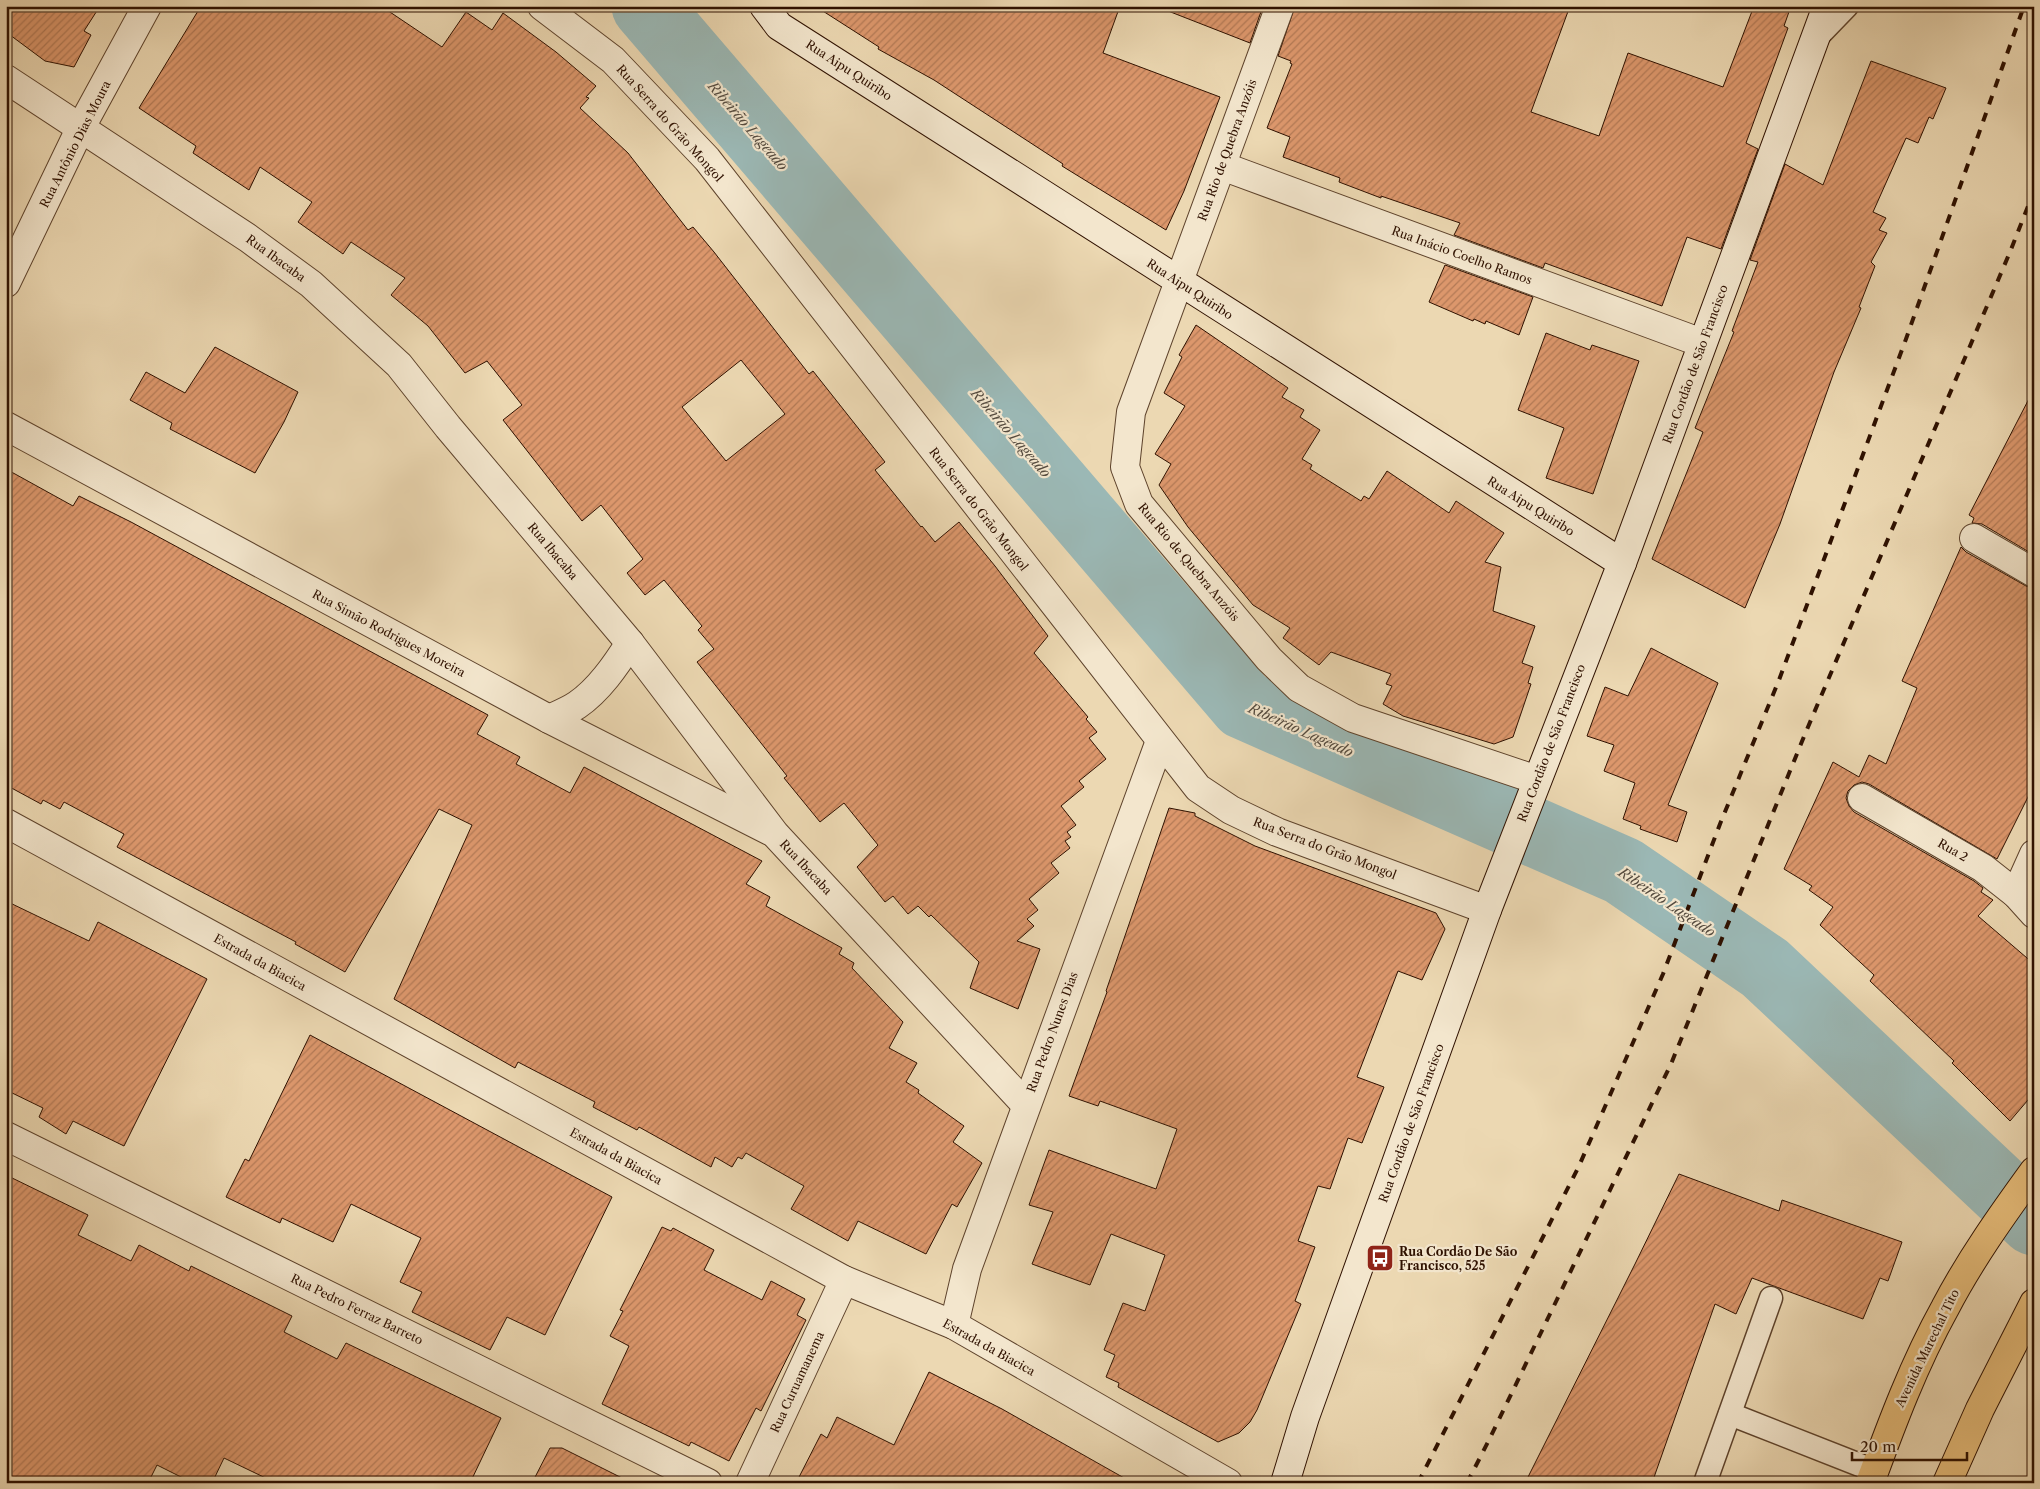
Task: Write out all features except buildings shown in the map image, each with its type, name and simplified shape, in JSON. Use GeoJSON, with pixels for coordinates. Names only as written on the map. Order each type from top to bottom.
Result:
{"type":"FeatureCollection","features":[{"type":"Feature","properties":{"kind":"main road","name":"Avenida Marechal Tito"},"geometry":{"type":"LineString","coordinates":[[1873,1477],[1895,1413],[1944,1308],[1996,1224],[2034,1171]]}},
{"type":"Feature","properties":{"kind":"main road"},"geometry":{"type":"LineString","coordinates":[[1947,1483],[1980,1409],[2034,1303]]}},
{"type":"Feature","properties":{"kind":"street","name":"Rua Antônio Dias Moura"},"geometry":{"type":"LineString","coordinates":[[6,283],[80,128],[147,6]]}},
{"type":"Feature","properties":{"kind":"street","name":"Rua Serra do Grão Mongol"},"geometry":{"type":"LineString","coordinates":[[542,6],[613,60],[707,159],[1198,788],[1231,810],[1277,832],[1487,910]]}},
{"type":"Feature","properties":{"kind":"street","name":"Rua Aipu Quiribo"},"geometry":{"type":"LineString","coordinates":[[764,6],[779,26],[1622,564]]}},
{"type":"Feature","properties":{"kind":"street","name":"Rua Rio de Quebra Anzóis"},"geometry":{"type":"LineString","coordinates":[[1280,6],[1131,412],[1125,467],[1139,504],[1269,658],[1299,688],[1353,718],[1537,780]]}},
{"type":"Feature","properties":{"kind":"street","name":"Rua Cordão de São Francisco"},"geometry":{"type":"LineString","coordinates":[[1285,1483],[1305,1417],[1487,910],[1622,564],[1827,6]]}},
{"type":"Feature","properties":{"kind":"street","name":"Rua Ibacaba"},"geometry":{"type":"LineString","coordinates":[[6,79],[248,238],[312,284],[399,365],[448,427],[630,643],[775,834],[1026,1105]]}},
{"type":"Feature","properties":{"kind":"street","name":"Rua Inácio Coelho Ramos"},"geometry":{"type":"LineString","coordinates":[[1222,166],[1702,344]]}},
{"type":"Feature","properties":{"kind":"street","name":"Rua Simão Rodrigues Moreira"},"geometry":{"type":"LineString","coordinates":[[6,426],[549,719],[775,834]]}},
{"type":"Feature","properties":{"kind":"street"},"geometry":{"type":"LineString","coordinates":[[1974,538],[2034,573]]}},
{"type":"Feature","properties":{"kind":"street"},"geometry":{"type":"LineString","coordinates":[[549,719],[577,705],[612,670],[630,643]]}},
{"type":"Feature","properties":{"kind":"street","name":"Rua Pedro Nunes Dias"},"geometry":{"type":"LineString","coordinates":[[954,1325],[967,1269],[1160,741]]}},
{"type":"Feature","properties":{"kind":"street","name":"Rua 2"},"geometry":{"type":"LineString","coordinates":[[1862,798],[1983,868],[2025,904]]}},
{"type":"Feature","properties":{"kind":"street","name":"Estrada da Biacica"},"geometry":{"type":"LineString","coordinates":[[6,823],[844,1280],[954,1325],[1228,1483]]}},
{"type":"Feature","properties":{"kind":"street"},"geometry":{"type":"LineString","coordinates":[[2025,904],[2034,854]]}},
{"type":"Feature","properties":{"kind":"street","name":"Rua Pedro Ferraz Barreto"},"geometry":{"type":"LineString","coordinates":[[6,1136],[708,1483]]}},
{"type":"Feature","properties":{"kind":"street","name":"Rua Curuamanema"},"geometry":{"type":"LineString","coordinates":[[750,1483],[844,1280]]}},
{"type":"Feature","properties":{"kind":"lane"},"geometry":{"type":"LineString","coordinates":[[1815,39],[1847,6]]}},
{"type":"Feature","properties":{"kind":"lane"},"geometry":{"type":"LineString","coordinates":[[1706,1483],[1772,1298]]}},
{"type":"Feature","properties":{"kind":"lane"},"geometry":{"type":"LineString","coordinates":[[1730,1414],[1873,1477]]}},
{"type":"Feature","properties":{"kind":"waterway","name":"Ribeirão Lageado"},"geometry":{"type":"LineString","coordinates":[[646,6],[1244,705],[1623,871],[1765,968],[2034,1221]]}},
{"type":"Feature","properties":{"kind":"railway"},"geometry":{"type":"LineString","coordinates":[[1418,1483],[1579,1166],[1663,974],[1720,824],[1779,680],[1906,339],[2024,6]]}},
{"type":"Feature","properties":{"kind":"railway"},"geometry":{"type":"LineString","coordinates":[[1467,1483],[1671,1064],[1805,734],[2010,252],[2034,191]]}},
{"type":"Feature","properties":{"kind":"place","name":"Rua Cordão De São Francisco, 525"},"geometry":{"type":"Point","coordinates":[1380,1258]}}]}
